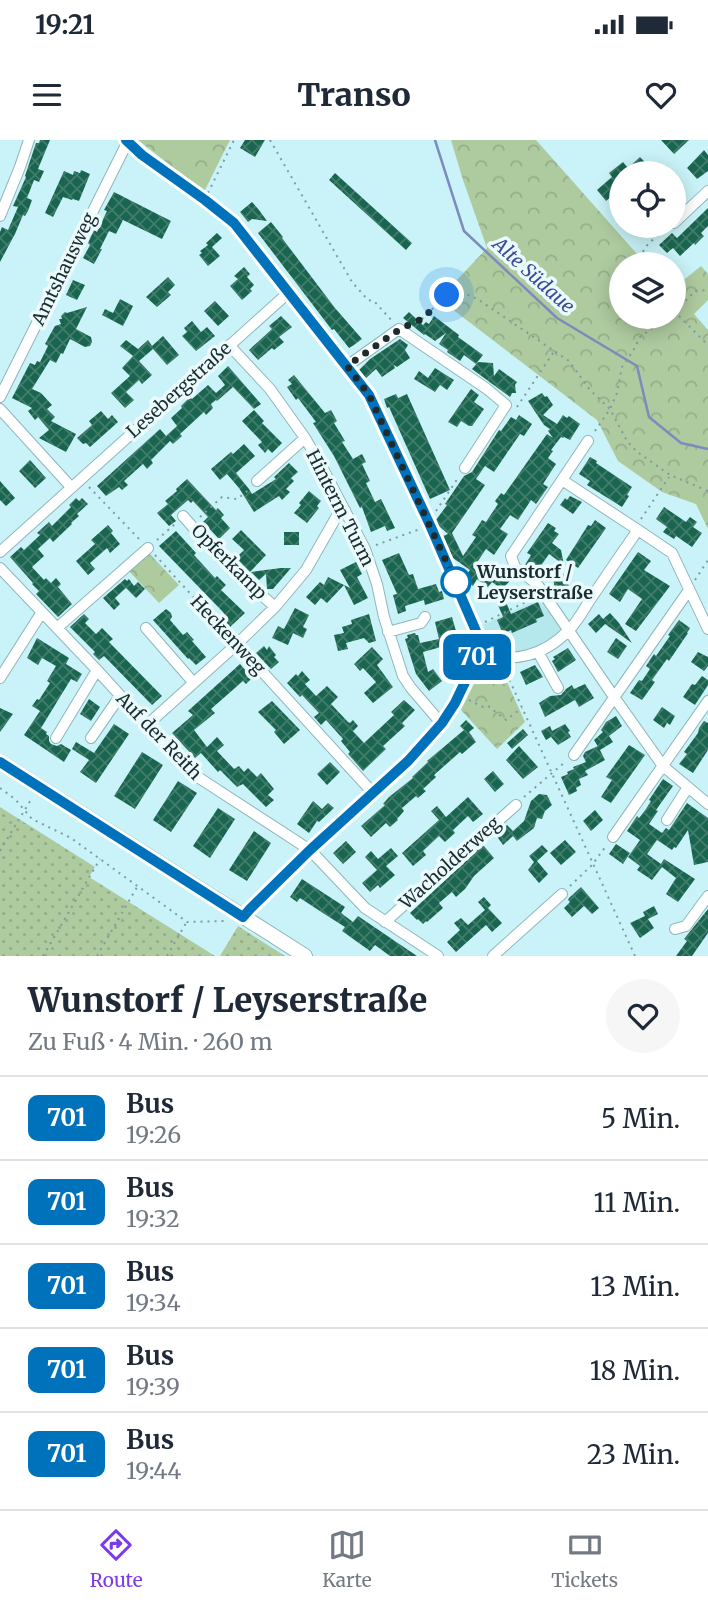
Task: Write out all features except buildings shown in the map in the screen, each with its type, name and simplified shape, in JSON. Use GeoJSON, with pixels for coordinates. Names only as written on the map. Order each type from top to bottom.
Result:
{"type":"FeatureCollection","features":[{"type":"Feature","properties":{"kind":"main road"},"geometry":{"type":"LineString","coordinates":[[0,762],[305,956]]}},
{"type":"Feature","properties":{"kind":"street"},"geometry":{"type":"LineString","coordinates":[[0,216],[29,140]]}},
{"type":"Feature","properties":{"kind":"street"},"geometry":{"type":"LineString","coordinates":[[127,141],[234,223],[369,395],[479,638],[478,655],[442,723],[408,761],[250,909],[238,913]]}},
{"type":"Feature","properties":{"kind":"street","name":"Amtshausweg"},"geometry":{"type":"LineString","coordinates":[[0,397],[127,141]]}},
{"type":"Feature","properties":{"kind":"street"},"geometry":{"type":"LineString","coordinates":[[686,212],[708,191]]}},
{"type":"Feature","properties":{"kind":"street","name":"Lesebergstraße"},"geometry":{"type":"LineString","coordinates":[[0,552],[288,293]]}},
{"type":"Feature","properties":{"kind":"street"},"geometry":{"type":"LineString","coordinates":[[347,366],[400,329],[512,406],[465,468]]}},
{"type":"Feature","properties":{"kind":"street","name":"Hinterm Turm"},"geometry":{"type":"LineString","coordinates":[[229,345],[270,389],[305,438],[365,550],[403,676],[442,723]]}},
{"type":"Feature","properties":{"kind":"street"},"geometry":{"type":"LineString","coordinates":[[0,408],[71,487]]}},
{"type":"Feature","properties":{"kind":"street"},"geometry":{"type":"LineString","coordinates":[[257,481],[305,438]]}},
{"type":"Feature","properties":{"kind":"street"},"geometry":{"type":"LineString","coordinates":[[588,441],[511,556],[515,567],[544,593],[663,766],[708,804]]}},
{"type":"Feature","properties":{"kind":"street"},"geometry":{"type":"LineString","coordinates":[[562,480],[672,554],[708,629]]}},
{"type":"Feature","properties":{"kind":"street"},"geometry":{"type":"LineString","coordinates":[[147,725],[275,607],[306,570],[338,514],[345,510]]}},
{"type":"Feature","properties":{"kind":"street","name":"Opferkamp"},"geometry":{"type":"LineString","coordinates":[[183,516],[221,559],[275,607]]}},
{"type":"Feature","properties":{"kind":"street"},"geometry":{"type":"LineString","coordinates":[[478,655],[514,659],[548,647],[570,629],[638,530]]}},
{"type":"Feature","properties":{"kind":"street"},"geometry":{"type":"LineString","coordinates":[[57,628],[148,548]]}},
{"type":"Feature","properties":{"kind":"street","name":"Auf der Reith"},"geometry":{"type":"LineString","coordinates":[[0,569],[190,772],[310,850],[365,908],[438,956]]}},
{"type":"Feature","properties":{"kind":"street"},"geometry":{"type":"LineString","coordinates":[[574,755],[689,590]]}},
{"type":"Feature","properties":{"kind":"street"},"geometry":{"type":"LineString","coordinates":[[0,678],[42,612]]}},
{"type":"Feature","properties":{"kind":"street"},"geometry":{"type":"LineString","coordinates":[[388,632],[421,623],[425,617]]}},
{"type":"Feature","properties":{"kind":"street"},"geometry":{"type":"LineString","coordinates":[[146,628],[193,682]]}},
{"type":"Feature","properties":{"kind":"street","name":"Heckenweg"},"geometry":{"type":"LineString","coordinates":[[237,644],[373,793]]}},
{"type":"Feature","properties":{"kind":"street"},"geometry":{"type":"LineString","coordinates":[[538,652],[558,688]]}},
{"type":"Feature","properties":{"kind":"street"},"geometry":{"type":"LineString","coordinates":[[55,738],[97,670]]}},
{"type":"Feature","properties":{"kind":"street"},"geometry":{"type":"LineString","coordinates":[[92,738],[120,696]]}},
{"type":"Feature","properties":{"kind":"street"},"geometry":{"type":"LineString","coordinates":[[613,836],[708,701]]}},
{"type":"Feature","properties":{"kind":"street"},"geometry":{"type":"LineString","coordinates":[[667,820],[688,787]]}},
{"type":"Feature","properties":{"kind":"street","name":"Wacholderweg"},"geometry":{"type":"LineString","coordinates":[[385,922],[516,805]]}},
{"type":"Feature","properties":{"kind":"street"},"geometry":{"type":"LineString","coordinates":[[494,956],[562,894]]}},
{"type":"Feature","properties":{"kind":"street"},"geometry":{"type":"LineString","coordinates":[[675,929],[687,926],[708,895]]}},
{"type":"Feature","properties":{"kind":"path"},"geometry":{"type":"LineString","coordinates":[[205,200],[234,140]]}},
{"type":"Feature","properties":{"kind":"path"},"geometry":{"type":"LineString","coordinates":[[270,140],[352,282],[400,329],[422,319],[447,295],[464,293],[479,300],[569,361],[590,390],[610,409],[627,441],[636,451],[670,475],[708,491]]}},
{"type":"Feature","properties":{"kind":"path"},"geometry":{"type":"LineString","coordinates":[[643,252],[655,238]]}},
{"type":"Feature","properties":{"kind":"path"},"geometry":{"type":"LineString","coordinates":[[686,300],[695,291],[708,290]]}},
{"type":"Feature","properties":{"kind":"path"},"geometry":{"type":"LineString","coordinates":[[686,324],[708,345]]}},
{"type":"Feature","properties":{"kind":"path"},"geometry":{"type":"LineString","coordinates":[[588,441],[610,409],[617,393],[622,367],[639,337],[651,329]]}},
{"type":"Feature","properties":{"kind":"path"},"geometry":{"type":"LineString","coordinates":[[512,406],[555,350]]}},
{"type":"Feature","properties":{"kind":"path"},"geometry":{"type":"LineString","coordinates":[[638,530],[639,522],[670,475]]}},
{"type":"Feature","properties":{"kind":"path","name":"Heckenweg"},"geometry":{"type":"LineString","coordinates":[[81,479],[237,644]]}},
{"type":"Feature","properties":{"kind":"path"},"geometry":{"type":"LineString","coordinates":[[192,525],[222,497],[237,499],[257,481]]}},
{"type":"Feature","properties":{"kind":"path"},"geometry":{"type":"LineString","coordinates":[[148,548],[183,516]]}},
{"type":"Feature","properties":{"kind":"path"},"geometry":{"type":"LineString","coordinates":[[689,590],[708,560]]}},
{"type":"Feature","properties":{"kind":"path"},"geometry":{"type":"LineString","coordinates":[[475,628],[544,593]]}},
{"type":"Feature","properties":{"kind":"path"},"geometry":{"type":"LineString","coordinates":[[501,670],[509,679],[635,956]]}},
{"type":"Feature","properties":{"kind":"path"},"geometry":{"type":"LineString","coordinates":[[459,694],[483,707],[488,706],[506,720],[522,708]]}},
{"type":"Feature","properties":{"kind":"path"},"geometry":{"type":"LineString","coordinates":[[516,805],[574,755]]}},
{"type":"Feature","properties":{"kind":"path"},"geometry":{"type":"LineString","coordinates":[[0,851],[39,787]]}},
{"type":"Feature","properties":{"kind":"path"},"geometry":{"type":"LineString","coordinates":[[0,788],[15,799],[32,819],[71,838],[187,922],[224,921],[238,913]]}},
{"type":"Feature","properties":{"kind":"path"},"geometry":{"type":"LineString","coordinates":[[562,894],[592,865],[613,836]]}},
{"type":"Feature","properties":{"kind":"path"},"geometry":{"type":"LineString","coordinates":[[43,956],[100,858]]}},
{"type":"Feature","properties":{"kind":"path"},"geometry":{"type":"LineString","coordinates":[[97,956],[138,886]]}},
{"type":"Feature","properties":{"kind":"path"},"geometry":{"type":"LineString","coordinates":[[167,956],[187,922]]}},
{"type":"Feature","properties":{"kind":"shaded area"},"geometry":{"type":"Polygon","coordinates":[[[542,597],[560,624],[560,631],[539,646],[513,654],[501,655],[494,651],[483,625],[542,597]]]}},
{"type":"Feature","properties":{"kind":"green space"},"geometry":{"type":"Polygon","coordinates":[[[138,140],[230,140],[204,192],[138,140]]]}},
{"type":"Feature","properties":{"kind":"green space"},"geometry":{"type":"Polygon","coordinates":[[[152,140],[216,140],[191,153],[176,154],[152,140]]]}},
{"type":"Feature","properties":{"kind":"green space"},"geometry":{"type":"Polygon","coordinates":[[[451,140],[536,140],[609,222],[609,238],[623,238],[635,252],[609,252],[609,329],[686,329],[686,278],[701,266],[708,274],[708,300],[694,314],[708,330],[708,529],[696,504],[662,492],[618,461],[597,420],[439,299],[487,248],[451,140]]]}},
{"type":"Feature","properties":{"kind":"green space"},"geometry":{"type":"Polygon","coordinates":[[[147,551],[179,585],[159,603],[127,569],[147,551]]]}},
{"type":"Feature","properties":{"kind":"green space"},"geometry":{"type":"Polygon","coordinates":[[[483,666],[496,668],[503,673],[525,722],[497,749],[461,710],[483,666]]]}},
{"type":"Feature","properties":{"kind":"green space"},"geometry":{"type":"Polygon","coordinates":[[[0,807],[95,867],[89,877],[215,956],[0,956],[0,807]]]}},
{"type":"Feature","properties":{"kind":"green space"},"geometry":{"type":"Polygon","coordinates":[[[238,926],[285,956],[220,956],[238,926]]]}},
{"type":"Feature","properties":{"kind":"waterway","name":"Alte Südaue"},"geometry":{"type":"LineString","coordinates":[[435,140],[464,231],[557,318],[637,366],[649,417],[681,443],[708,449]]}},
{"type":"Feature","properties":{"kind":"bus line","name":"701"},"geometry":{"type":"LineString","coordinates":[[0,762],[243,917],[310,850],[408,761],[442,723],[455,703],[478,655],[479,638],[469,612],[369,395],[234,223],[142,155],[126,140]]}},
{"type":"Feature","properties":{"kind":"place","name":"Wunstorf / Leyserstraße"},"geometry":{"type":"Point","coordinates":[456,582]}},
{"type":"Feature","properties":{"kind":"route"},"geometry":{"type":"LineString","coordinates":[[447,295],[422,319],[400,329],[347,366],[369,395],[459,589],[456,582]]}}]}
